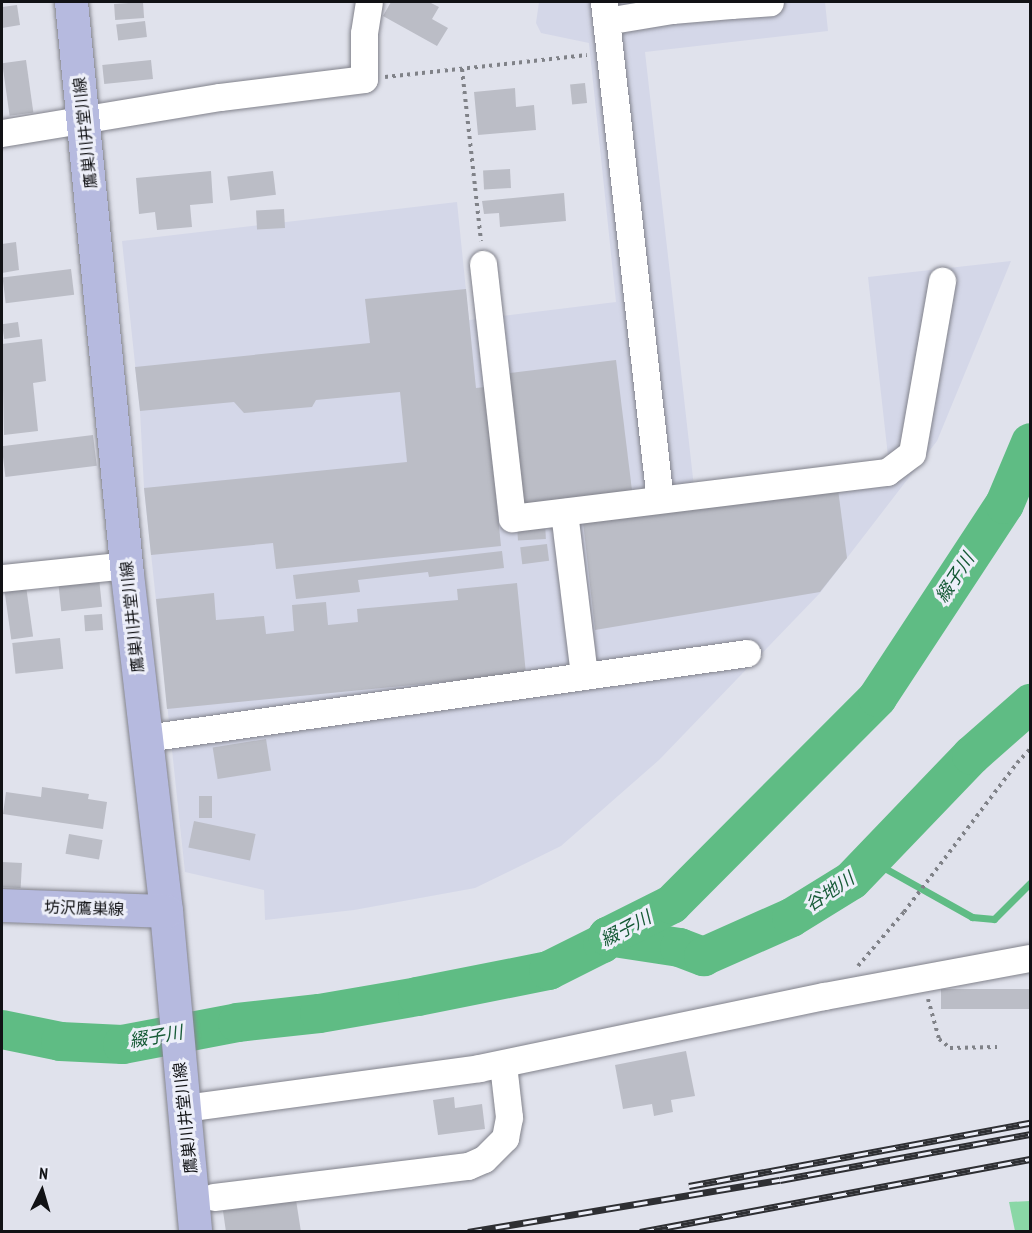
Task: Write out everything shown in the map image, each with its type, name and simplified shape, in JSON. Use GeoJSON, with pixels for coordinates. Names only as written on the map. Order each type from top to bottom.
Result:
{"type":"FeatureCollection","features":[{"type":"Feature","properties":{"kind":"main road","name":"鷹巣川井堂川線"},"geometry":{"type":"LineString","coordinates":[[71,2],[127,565],[166,911],[183,1099],[201,1213]]}},
{"type":"Feature","properties":{"kind":"main road","name":"坊沢鷹巣線"},"geometry":{"type":"LineString","coordinates":[[2,905],[166,911]]}},
{"type":"Feature","properties":{"kind":"street"},"geometry":{"type":"LineString","coordinates":[[2,133],[220,97],[364,79],[364,33],[369,2]]}},
{"type":"Feature","properties":{"kind":"street"},"geometry":{"type":"LineString","coordinates":[[660,498],[605,11],[770,2]]}},
{"type":"Feature","properties":{"kind":"street"},"geometry":{"type":"LineString","coordinates":[[483,264],[512,518],[660,498],[887,472],[901,464],[912,453],[942,281]]}},
{"type":"Feature","properties":{"kind":"street"},"geometry":{"type":"LineString","coordinates":[[564,512],[584,676]]}},
{"type":"Feature","properties":{"kind":"street"},"geometry":{"type":"LineString","coordinates":[[2,578],[127,565]]}},
{"type":"Feature","properties":{"kind":"street"},"geometry":{"type":"LineString","coordinates":[[146,738],[747,653]]}},
{"type":"Feature","properties":{"kind":"street"},"geometry":{"type":"LineString","coordinates":[[183,1099],[502,1064],[1030,958]]}},
{"type":"Feature","properties":{"kind":"street"},"geometry":{"type":"LineString","coordinates":[[201,1213],[468,1166],[484,1159],[505,1138],[509,1117],[502,1064]]}},
{"type":"Feature","properties":{"kind":"path"},"geometry":{"type":"LineString","coordinates":[[364,79],[608,52]]}},
{"type":"Feature","properties":{"kind":"path"},"geometry":{"type":"LineString","coordinates":[[462,69],[483,264]]}},
{"type":"Feature","properties":{"kind":"path"},"geometry":{"type":"LineString","coordinates":[[857,966],[904,912],[1030,749]]}},
{"type":"Feature","properties":{"kind":"path"},"geometry":{"type":"LineString","coordinates":[[923,978],[939,1039],[950,1048],[997,1047]]}},
{"type":"Feature","properties":{"kind":"shaded area"},"geometry":{"type":"Polygon","coordinates":[[[539,2],[825,2],[828,31],[645,52],[694,487],[889,465],[868,277],[1011,261],[937,441],[820,593],[659,760],[561,846],[475,888],[354,910],[265,920],[264,890],[185,872],[144,488],[140,411],[122,241],[457,202],[469,320],[616,302],[589,43],[541,33],[536,23],[539,2]]]}},
{"type":"Feature","properties":{"kind":"green space"},"geometry":{"type":"Polygon","coordinates":[[[1030,1201],[1030,1231],[1015,1231],[1009,1202],[1030,1201]]]}},
{"type":"Feature","properties":{"kind":"building"},"geometry":{"type":"Polygon","coordinates":[[[143,2],[144,18],[115,20],[114,4],[143,2]]]}},
{"type":"Feature","properties":{"kind":"building"},"geometry":{"type":"Polygon","coordinates":[[[391,2],[429,2],[439,7],[432,19],[448,28],[437,46],[383,16],[391,2]]]}},
{"type":"Feature","properties":{"kind":"building"},"geometry":{"type":"Polygon","coordinates":[[[17,5],[20,25],[2,28],[2,7],[17,5]]]}},
{"type":"Feature","properties":{"kind":"building"},"geometry":{"type":"Polygon","coordinates":[[[145,21],[147,37],[118,40],[116,25],[145,21]]]}},
{"type":"Feature","properties":{"kind":"building"},"geometry":{"type":"Polygon","coordinates":[[[26,60],[33,112],[10,116],[2,63],[26,60]]]}},
{"type":"Feature","properties":{"kind":"building"},"geometry":{"type":"Polygon","coordinates":[[[151,60],[153,79],[104,84],[102,65],[151,60]]]}},
{"type":"Feature","properties":{"kind":"building"},"geometry":{"type":"Polygon","coordinates":[[[585,83],[587,103],[572,104],[570,85],[585,83]]]}},
{"type":"Feature","properties":{"kind":"building"},"geometry":{"type":"Polygon","coordinates":[[[515,88],[516,107],[534,105],[536,130],[478,135],[474,92],[515,88]]]}},
{"type":"Feature","properties":{"kind":"building"},"geometry":{"type":"Polygon","coordinates":[[[510,169],[511,188],[484,189],[483,170],[510,169]]]}},
{"type":"Feature","properties":{"kind":"building"},"geometry":{"type":"Polygon","coordinates":[[[211,171],[213,203],[190,205],[192,227],[157,230],[155,212],[139,214],[136,178],[211,171]]]}},
{"type":"Feature","properties":{"kind":"building"},"geometry":{"type":"Polygon","coordinates":[[[273,171],[276,195],[230,200],[227,177],[273,171]]]}},
{"type":"Feature","properties":{"kind":"building"},"geometry":{"type":"Polygon","coordinates":[[[564,193],[566,221],[500,227],[499,213],[484,214],[482,201],[564,193]]]}},
{"type":"Feature","properties":{"kind":"building"},"geometry":{"type":"Polygon","coordinates":[[[284,209],[285,228],[257,229],[256,210],[284,209]]]}},
{"type":"Feature","properties":{"kind":"building"},"geometry":{"type":"Polygon","coordinates":[[[16,242],[19,270],[2,273],[2,244],[16,242]]]}},
{"type":"Feature","properties":{"kind":"building"},"geometry":{"type":"Polygon","coordinates":[[[71,269],[74,295],[6,303],[3,277],[71,269]]]}},
{"type":"Feature","properties":{"kind":"building"},"geometry":{"type":"Polygon","coordinates":[[[466,289],[476,388],[485,387],[501,546],[276,569],[273,543],[151,555],[144,488],[407,462],[400,392],[316,400],[312,407],[244,413],[234,402],[140,411],[135,367],[370,343],[365,299],[466,289]]]}},
{"type":"Feature","properties":{"kind":"building"},"geometry":{"type":"Polygon","coordinates":[[[18,322],[20,337],[4,339],[2,324],[18,322]]]}},
{"type":"Feature","properties":{"kind":"building"},"geometry":{"type":"Polygon","coordinates":[[[42,339],[46,381],[33,383],[38,431],[4,435],[2,344],[42,339]]]}},
{"type":"Feature","properties":{"kind":"building"},"geometry":{"type":"Polygon","coordinates":[[[616,360],[633,495],[524,508],[508,373],[616,360]]]}},
{"type":"Feature","properties":{"kind":"building"},"geometry":{"type":"Polygon","coordinates":[[[93,435],[97,466],[5,477],[2,446],[93,435]]]}},
{"type":"Feature","properties":{"kind":"building"},"geometry":{"type":"Polygon","coordinates":[[[838,489],[847,558],[820,592],[595,630],[583,522],[838,489]]]}},
{"type":"Feature","properties":{"kind":"building"},"geometry":{"type":"Polygon","coordinates":[[[545,522],[546,539],[518,540],[517,523],[545,522]]]}},
{"type":"Feature","properties":{"kind":"building"},"geometry":{"type":"Polygon","coordinates":[[[547,544],[549,561],[522,564],[520,547],[547,544]]]}},
{"type":"Feature","properties":{"kind":"building"},"geometry":{"type":"Polygon","coordinates":[[[502,551],[504,568],[429,577],[428,572],[358,580],[360,592],[296,599],[293,575],[502,551]]]}},
{"type":"Feature","properties":{"kind":"building"},"geometry":{"type":"Polygon","coordinates":[[[99,578],[102,607],[61,611],[58,582],[99,578]]]}},
{"type":"Feature","properties":{"kind":"building"},"geometry":{"type":"Polygon","coordinates":[[[517,583],[526,674],[167,709],[156,599],[214,593],[216,620],[264,616],[266,634],[294,631],[292,605],[326,602],[328,625],[358,622],[357,609],[458,600],[457,589],[517,583]]]}},
{"type":"Feature","properties":{"kind":"building"},"geometry":{"type":"Polygon","coordinates":[[[26,586],[33,637],[11,640],[4,589],[26,586]]]}},
{"type":"Feature","properties":{"kind":"building"},"geometry":{"type":"Polygon","coordinates":[[[102,614],[103,630],[85,631],[84,615],[102,614]]]}},
{"type":"Feature","properties":{"kind":"building"},"geometry":{"type":"Polygon","coordinates":[[[60,638],[63,669],[16,674],[12,643],[60,638]]]}},
{"type":"Feature","properties":{"kind":"building"},"geometry":{"type":"Polygon","coordinates":[[[266,739],[271,771],[218,779],[213,747],[266,739]]]}},
{"type":"Feature","properties":{"kind":"building"},"geometry":{"type":"Polygon","coordinates":[[[42,787],[89,794],[88,799],[107,802],[103,829],[3,814],[6,792],[41,797],[42,787]]]}},
{"type":"Feature","properties":{"kind":"building"},"geometry":{"type":"Polygon","coordinates":[[[199,796],[212,796],[212,818],[199,818],[199,796]]]}},
{"type":"Feature","properties":{"kind":"building"},"geometry":{"type":"Polygon","coordinates":[[[194,821],[256,834],[250,861],[188,847],[194,821]]]}},
{"type":"Feature","properties":{"kind":"building"},"geometry":{"type":"Polygon","coordinates":[[[69,834],[102,840],[99,860],[66,854],[69,834]]]}},
{"type":"Feature","properties":{"kind":"building"},"geometry":{"type":"Polygon","coordinates":[[[2,862],[22,863],[21,888],[2,887],[2,862]]]}},
{"type":"Feature","properties":{"kind":"building"},"geometry":{"type":"Polygon","coordinates":[[[941,989],[1030,989],[1030,1009],[941,1009],[941,989]]]}},
{"type":"Feature","properties":{"kind":"building"},"geometry":{"type":"Polygon","coordinates":[[[686,1051],[695,1096],[671,1100],[673,1112],[654,1116],[652,1104],[623,1109],[615,1065],[686,1051]]]}},
{"type":"Feature","properties":{"kind":"building"},"geometry":{"type":"Polygon","coordinates":[[[454,1097],[455,1108],[482,1104],[485,1129],[438,1135],[433,1100],[454,1097]]]}},
{"type":"Feature","properties":{"kind":"building"},"geometry":{"type":"Polygon","coordinates":[[[296,1200],[301,1232],[226,1232],[223,1211],[296,1200]]]}},
{"type":"Feature","properties":{"kind":"waterway","name":"綴子川"},"geometry":{"type":"LineString","coordinates":[[2,1029],[60,1041],[122,1044],[237,1022],[319,1013],[417,996],[548,970],[602,943],[607,936],[671,904],[877,697],[1004,504],[1030,442]]}},
{"type":"Feature","properties":{"kind":"waterway","name":"谷地川"},"geometry":{"type":"LineString","coordinates":[[607,936],[679,947],[703,956],[791,917],[851,880],[971,755],[1030,703]]}},
{"type":"Feature","properties":{"kind":"waterway"},"geometry":{"type":"LineString","coordinates":[[872,861],[972,917],[994,919],[1030,883]]}},
{"type":"Feature","properties":{"kind":"railway"},"geometry":{"type":"LineString","coordinates":[[689,1186],[1030,1123]]}},
{"type":"Feature","properties":{"kind":"railway"},"geometry":{"type":"LineString","coordinates":[[468,1232],[780,1180],[1030,1134]]}},
{"type":"Feature","properties":{"kind":"railway"},"geometry":{"type":"LineString","coordinates":[[640,1232],[1030,1159]]}}]}
